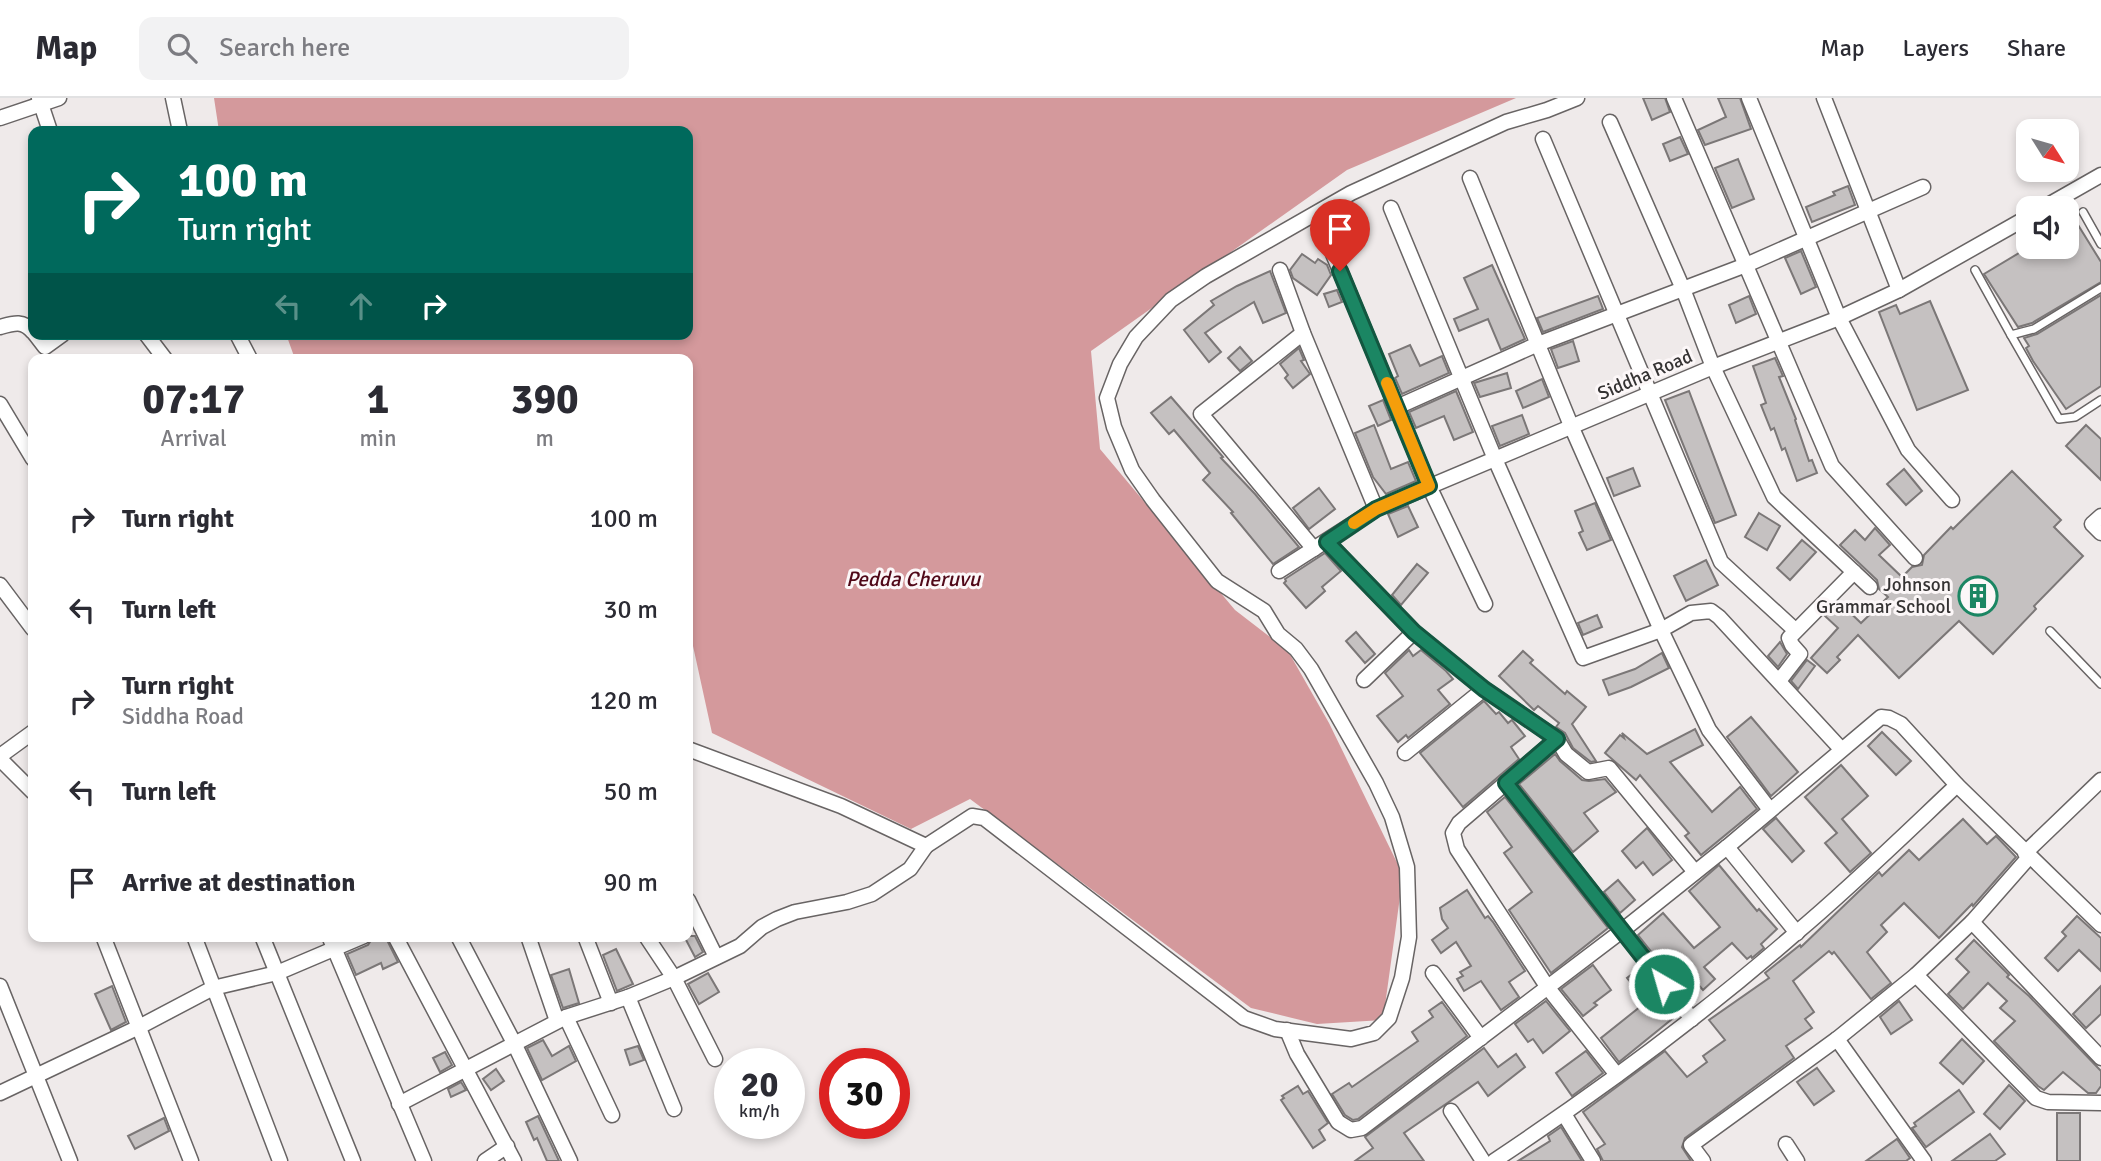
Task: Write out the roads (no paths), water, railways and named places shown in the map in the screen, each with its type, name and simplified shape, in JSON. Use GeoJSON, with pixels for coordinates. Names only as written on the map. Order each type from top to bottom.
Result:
{"type":"FeatureCollection","features":[{"type":"Feature","properties":{"kind":"street"},"geometry":{"type":"LineString","coordinates":[[0,118],[40,102],[59,98]]}},
{"type":"Feature","properties":{"kind":"street"},"geometry":{"type":"LineString","coordinates":[[173,98],[179,126]]}},
{"type":"Feature","properties":{"kind":"street"},"geometry":{"type":"LineString","coordinates":[[399,1104],[561,1019],[628,997],[740,946],[776,919],[872,894],[910,869],[926,846],[972,816],[984,818],[1244,1018],[1275,1029],[1351,1039],[1374,1033],[1389,1018],[1402,978],[1409,937],[1407,867],[1392,817],[1376,783],[1311,669],[1296,649],[1278,634],[1264,611],[1217,581],[1132,470],[1114,427],[1107,398],[1120,364],[1136,337],[1171,300],[1206,276],[1351,193],[1506,122],[1577,98]]}},
{"type":"Feature","properties":{"kind":"street"},"geometry":{"type":"LineString","coordinates":[[1674,98],[1832,467],[1915,558]]}},
{"type":"Feature","properties":{"kind":"street"},"geometry":{"type":"LineString","coordinates":[[1749,98],[1839,318],[1908,450],[1952,500]]}},
{"type":"Feature","properties":{"kind":"street"},"geometry":{"type":"LineString","coordinates":[[1824,98],[1899,290]]}},
{"type":"Feature","properties":{"kind":"street"},"geometry":{"type":"LineString","coordinates":[[40,102],[48,126]]}},
{"type":"Feature","properties":{"kind":"street"},"geometry":{"type":"LineString","coordinates":[[1610,122],[1683,289],[1713,367],[1774,496],[1870,587]]}},
{"type":"Feature","properties":{"kind":"street"},"geometry":{"type":"LineString","coordinates":[[1543,139],[1721,562],[1795,630]]}},
{"type":"Feature","properties":{"kind":"street"},"geometry":{"type":"LineString","coordinates":[[2064,196],[2101,175]]}},
{"type":"Feature","properties":{"kind":"street"},"geometry":{"type":"LineString","coordinates":[[1470,178],[1572,428],[1661,630],[1709,730],[1770,810]]}},
{"type":"Feature","properties":{"kind":"street"},"geometry":{"type":"LineString","coordinates":[[1396,407],[1538,344],[1807,240],[1923,187]]}},
{"type":"Feature","properties":{"kind":"street"},"geometry":{"type":"LineString","coordinates":[[1391,208],[1495,459],[1583,658],[1661,630],[1691,612],[1711,611],[1841,749]]}},
{"type":"Feature","properties":{"kind":"street","name":"Siddha Road"},"geometry":{"type":"LineString","coordinates":[[1279,570],[1376,509],[1713,367],[1839,318],[1899,290],[2016,224]]}},
{"type":"Feature","properties":{"kind":"street"},"geometry":{"type":"LineString","coordinates":[[1331,249],[1429,486],[1485,604]]}},
{"type":"Feature","properties":{"kind":"street"},"geometry":{"type":"LineString","coordinates":[[1280,270],[1303,333],[1376,509]]}},
{"type":"Feature","properties":{"kind":"street"},"geometry":{"type":"LineString","coordinates":[[0,327],[16,322],[28,326]]}},
{"type":"Feature","properties":{"kind":"street"},"geometry":{"type":"LineString","coordinates":[[1303,333],[1201,414],[1320,545],[1414,632],[1484,689],[1557,739],[1566,754],[1588,772],[1609,768],[1695,872]]}},
{"type":"Feature","properties":{"kind":"street"},"geometry":{"type":"LineString","coordinates":[[151,340],[161,354]]}},
{"type":"Feature","properties":{"kind":"street"},"geometry":{"type":"LineString","coordinates":[[0,404],[28,451]]}},
{"type":"Feature","properties":{"kind":"street"},"geometry":{"type":"LineString","coordinates":[[2101,516],[2092,524],[2101,533]]}},
{"type":"Feature","properties":{"kind":"street"},"geometry":{"type":"LineString","coordinates":[[1779,681],[1800,654],[1789,638],[1854,572]]}},
{"type":"Feature","properties":{"kind":"street"},"geometry":{"type":"LineString","coordinates":[[0,585],[28,622]]}},
{"type":"Feature","properties":{"kind":"street"},"geometry":{"type":"LineString","coordinates":[[1364,680],[1414,632]]}},
{"type":"Feature","properties":{"kind":"street"},"geometry":{"type":"LineString","coordinates":[[1405,753],[1484,689]]}},
{"type":"Feature","properties":{"kind":"street"},"geometry":{"type":"LineString","coordinates":[[1287,1030],[1297,1054],[1338,1122],[1352,1130],[1362,1128],[1623,930],[1881,718],[1889,718],[1900,724],[1957,785],[2101,925]]}},
{"type":"Feature","properties":{"kind":"street"},"geometry":{"type":"LineString","coordinates":[[28,736],[0,757],[28,787]]}},
{"type":"Feature","properties":{"kind":"street"},"geometry":{"type":"LineString","coordinates":[[1557,739],[1459,823],[1453,832],[1457,849],[1548,988],[1616,1075]]}},
{"type":"Feature","properties":{"kind":"street"},"geometry":{"type":"LineString","coordinates":[[693,751],[841,806],[926,846]]}},
{"type":"Feature","properties":{"kind":"street"},"geometry":{"type":"LineString","coordinates":[[1506,783],[1692,1020]]}},
{"type":"Feature","properties":{"kind":"street"},"geometry":{"type":"LineString","coordinates":[[1494,1161],[1564,1114],[1692,1020],[1797,933],[1957,785]]}},
{"type":"Feature","properties":{"kind":"street"},"geometry":{"type":"LineString","coordinates":[[1703,1161],[1691,1144],[1837,1039],[1916,975],[1972,922],[2027,855],[2098,788]]}},
{"type":"Feature","properties":{"kind":"street"},"geometry":{"type":"LineString","coordinates":[[1727,847],[1797,933]]}},
{"type":"Feature","properties":{"kind":"street"},"geometry":{"type":"LineString","coordinates":[[693,910],[716,957]]}},
{"type":"Feature","properties":{"kind":"street"},"geometry":{"type":"LineString","coordinates":[[1972,922],[2101,1058]]}},
{"type":"Feature","properties":{"kind":"street"},"geometry":{"type":"LineString","coordinates":[[105,942],[191,1161]]}},
{"type":"Feature","properties":{"kind":"street"},"geometry":{"type":"LineString","coordinates":[[196,942],[279,1161]]}},
{"type":"Feature","properties":{"kind":"street"},"geometry":{"type":"LineString","coordinates":[[264,942],[353,1161]]}},
{"type":"Feature","properties":{"kind":"street"},"geometry":{"type":"LineString","coordinates":[[398,942],[514,1161]]}},
{"type":"Feature","properties":{"kind":"street"},"geometry":{"type":"LineString","coordinates":[[461,942],[514,1043],[570,1161]]}},
{"type":"Feature","properties":{"kind":"street"},"geometry":{"type":"LineString","coordinates":[[530,942],[561,1019],[612,1115]]}},
{"type":"Feature","properties":{"kind":"street"},"geometry":{"type":"LineString","coordinates":[[587,942],[611,1003]]}},
{"type":"Feature","properties":{"kind":"street"},"geometry":{"type":"LineString","coordinates":[[650,942],[674,978],[714,1057]]}},
{"type":"Feature","properties":{"kind":"street"},"geometry":{"type":"LineString","coordinates":[[0,1093],[139,1027],[213,988],[277,974],[331,943],[424,1161]]}},
{"type":"Feature","properties":{"kind":"street"},"geometry":{"type":"LineString","coordinates":[[1433,973],[1481,1038]]}},
{"type":"Feature","properties":{"kind":"street"},"geometry":{"type":"LineString","coordinates":[[1916,975],[2036,1098],[2048,1102],[2101,1102]]}},
{"type":"Feature","properties":{"kind":"street"},"geometry":{"type":"LineString","coordinates":[[0,986],[69,1161]]}},
{"type":"Feature","properties":{"kind":"street"},"geometry":{"type":"LineString","coordinates":[[628,997],[674,1109]]}},
{"type":"Feature","properties":{"kind":"street"},"geometry":{"type":"LineString","coordinates":[[1837,1039],[1924,1161]]}},
{"type":"Feature","properties":{"kind":"street"},"geometry":{"type":"LineString","coordinates":[[1451,1111],[1483,1161]]}},
{"type":"Feature","properties":{"kind":"street"},"geometry":{"type":"LineString","coordinates":[[1564,1114],[1593,1161]]}},
{"type":"Feature","properties":{"kind":"street"},"geometry":{"type":"LineString","coordinates":[[1786,1144],[1797,1161]]}},
{"type":"Feature","properties":{"kind":"street"},"geometry":{"type":"LineString","coordinates":[[485,1161],[507,1146]]}},
{"type":"Feature","properties":{"kind":"lane"},"geometry":{"type":"LineString","coordinates":[[2083,212],[2101,244]]}},
{"type":"Feature","properties":{"kind":"lane"},"geometry":{"type":"LineString","coordinates":[[1975,270],[2059,419],[2075,417],[2101,400]]}},
{"type":"Feature","properties":{"kind":"lane"},"geometry":{"type":"LineString","coordinates":[[2011,335],[2034,329],[2101,288]]}},
{"type":"Feature","properties":{"kind":"lane"},"geometry":{"type":"LineString","coordinates":[[2050,631],[2101,684]]}},
{"type":"Feature","properties":{"kind":"water","name":"Pedda Cheruvu"},"geometry":{"type":"Polygon","coordinates":[[[214,98],[1516,98],[1347,170],[1091,351],[1100,449],[1235,610],[1288,651],[1329,723],[1403,875],[1383,1020],[1317,1024],[1251,1008],[970,799],[911,829],[712,733],[693,646],[693,354],[293,354],[288,340],[693,340],[693,126],[218,126],[214,98]]]}},
{"type":"Feature","properties":{"kind":"place","name":"Johnson Grammar School"},"geometry":{"type":"Point","coordinates":[1978,596]}}]}
